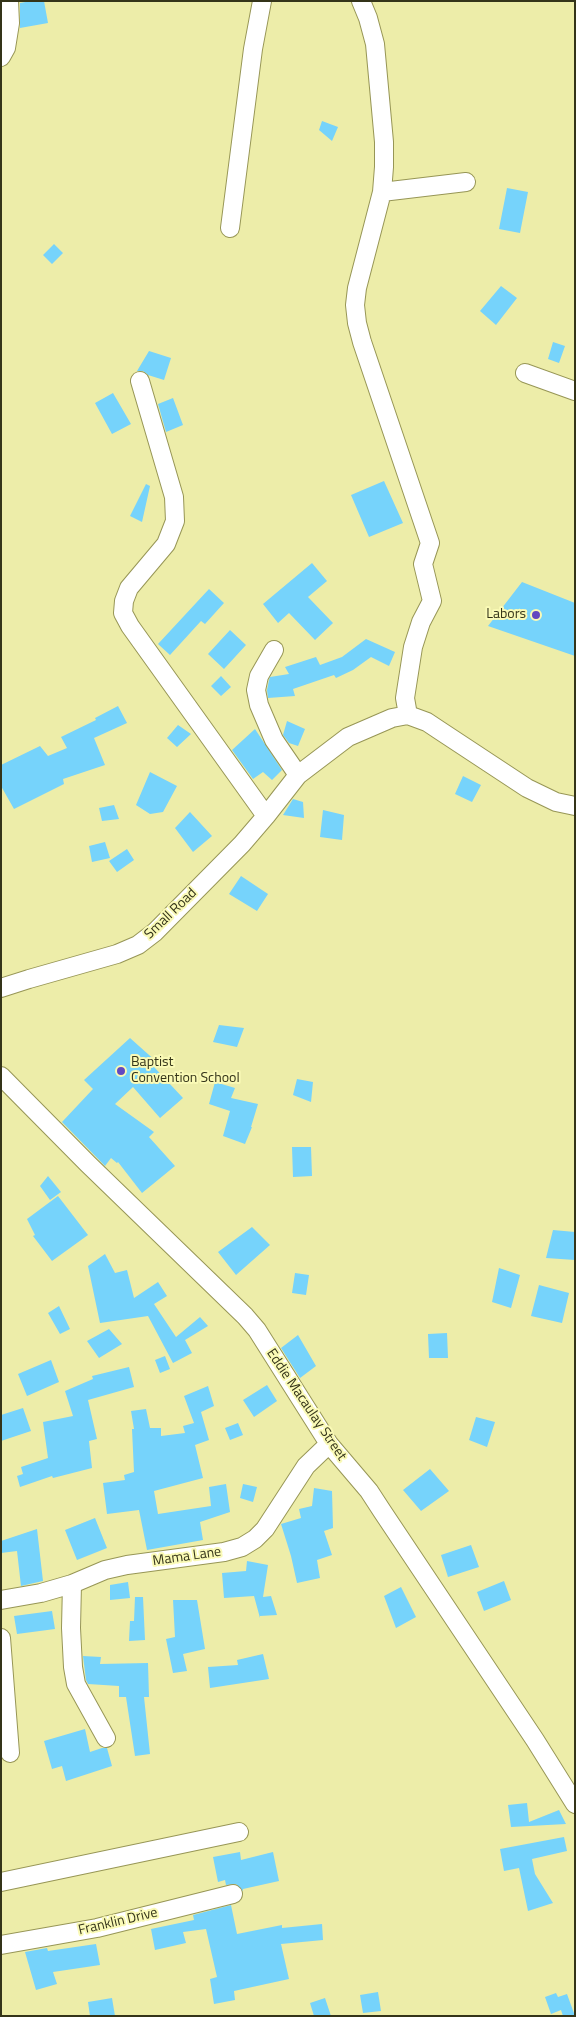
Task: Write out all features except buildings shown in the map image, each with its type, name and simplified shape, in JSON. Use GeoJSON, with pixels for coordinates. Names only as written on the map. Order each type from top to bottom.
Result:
{"type":"FeatureCollection","features":[{"type":"Feature","properties":{"kind":"street"},"geometry":{"type":"LineString","coordinates":[[1,57],[6,48],[10,23],[9,1]]}},
{"type":"Feature","properties":{"kind":"street"},"geometry":{"type":"LineString","coordinates":[[230,228],[253,49],[262,1]]}},
{"type":"Feature","properties":{"kind":"street"},"geometry":{"type":"LineString","coordinates":[[361,1],[375,44],[384,142],[384,167],[382,192],[357,288],[355,305],[362,342],[430,543],[423,564],[432,601],[421,622],[413,647],[405,698],[408,715],[427,722],[527,788],[556,802],[575,806]]}},
{"type":"Feature","properties":{"kind":"street"},"geometry":{"type":"LineString","coordinates":[[382,192],[466,182]]}},
{"type":"Feature","properties":{"kind":"street"},"geometry":{"type":"LineString","coordinates":[[525,373],[575,391]]}},
{"type":"Feature","properties":{"kind":"street"},"geometry":{"type":"LineString","coordinates":[[140,381],[174,496],[175,521],[166,544],[130,588],[124,601],[123,613],[130,626],[266,816]]}},
{"type":"Feature","properties":{"kind":"street"},"geometry":{"type":"LineString","coordinates":[[274,650],[260,676],[256,690],[259,705],[274,740],[298,775]]}},
{"type":"Feature","properties":{"kind":"street","name":"Small Road"},"geometry":{"type":"LineString","coordinates":[[1,988],[117,954],[138,945],[155,932],[242,844],[298,775],[348,737],[392,718],[408,715]]}},
{"type":"Feature","properties":{"kind":"street","name":"Eddie Macaulay Street"},"geometry":{"type":"LineString","coordinates":[[1,1076],[258,1330],[329,1444],[369,1491],[575,1804]]}},
{"type":"Feature","properties":{"kind":"street","name":"Mama Lane"},"geometry":{"type":"LineString","coordinates":[[1,1600],[40,1593],[72,1584],[105,1570],[127,1565],[224,1552],[242,1547],[255,1540],[265,1529],[306,1466],[329,1444]]}},
{"type":"Feature","properties":{"kind":"street"},"geometry":{"type":"LineString","coordinates":[[72,1584],[71,1628],[76,1684],[106,1738]]}},
{"type":"Feature","properties":{"kind":"street"},"geometry":{"type":"LineString","coordinates":[[1,1638],[10,1753]]}},
{"type":"Feature","properties":{"kind":"street"},"geometry":{"type":"LineString","coordinates":[[1,1882],[239,1832]]}},
{"type":"Feature","properties":{"kind":"street","name":"Franklin Drive"},"geometry":{"type":"LineString","coordinates":[[1,1945],[97,1928],[233,1894]]}},
{"type":"Feature","properties":{"kind":"place","name":"Labors"},"geometry":{"type":"Point","coordinates":[536,615]}},
{"type":"Feature","properties":{"kind":"place","name":"Baptist Convention School"},"geometry":{"type":"Point","coordinates":[121,1071]}}]}
